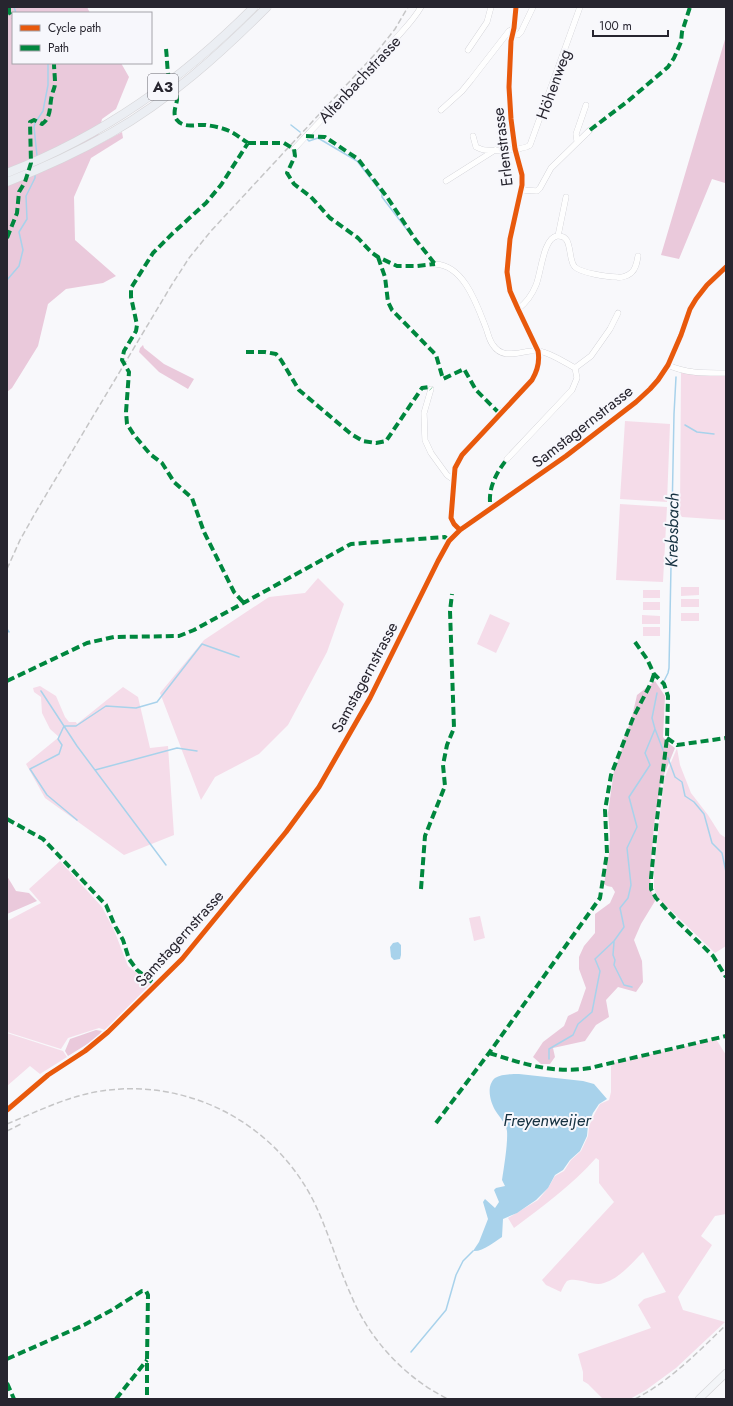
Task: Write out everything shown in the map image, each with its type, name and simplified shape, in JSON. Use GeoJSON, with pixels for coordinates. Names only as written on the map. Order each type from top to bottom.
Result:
{"type":"FeatureCollection","features":[{"type":"Feature","properties":{"kind":"highway","name":"A3"},"geometry":{"type":"LineString","coordinates":[[7,182],[53,163],[89,140],[165,86],[211,47],[254,7]]}},
{"type":"Feature","properties":{"kind":"highway","name":"A3"},"geometry":{"type":"LineString","coordinates":[[7,173],[128,123],[175,89],[221,50],[266,7]]}},
{"type":"Feature","properties":{"kind":"main road"},"geometry":{"type":"LineString","coordinates":[[699,1399],[726,1373]]}},
{"type":"Feature","properties":{"kind":"street","name":"Altenbachstrasse"},"geometry":{"type":"LineString","coordinates":[[294,149],[367,73],[421,7]]}},
{"type":"Feature","properties":{"kind":"street"},"geometry":{"type":"LineString","coordinates":[[468,50],[488,22],[491,7]]}},
{"type":"Feature","properties":{"kind":"street","name":"Erlenstrasse"},"geometry":{"type":"LineString","coordinates":[[460,530],[453,522],[452,518],[455,468],[462,455],[532,380],[538,370],[540,358],[510,291],[507,272],[510,239],[521,190],[522,175],[515,149],[510,119],[510,54],[516,7]]}},
{"type":"Feature","properties":{"kind":"street"},"geometry":{"type":"LineString","coordinates":[[513,35],[518,35],[521,32],[533,7]]}},
{"type":"Feature","properties":{"kind":"street","name":"Höhenweg"},"geometry":{"type":"LineString","coordinates":[[515,149],[527,148],[533,140],[580,7]]}},
{"type":"Feature","properties":{"kind":"street"},"geometry":{"type":"LineString","coordinates":[[441,110],[462,91],[509,31],[514,28]]}},
{"type":"Feature","properties":{"kind":"street"},"geometry":{"type":"LineString","coordinates":[[577,141],[576,134],[586,105]]}},
{"type":"Feature","properties":{"kind":"street"},"geometry":{"type":"LineString","coordinates":[[521,190],[536,191],[540,188],[551,168],[590,130]]}},
{"type":"Feature","properties":{"kind":"street"},"geometry":{"type":"LineString","coordinates":[[473,136],[476,147],[484,150],[515,149]]}},
{"type":"Feature","properties":{"kind":"street"},"geometry":{"type":"LineString","coordinates":[[446,181],[495,150]]}},
{"type":"Feature","properties":{"kind":"street"},"geometry":{"type":"LineString","coordinates":[[558,236],[566,197]]}},
{"type":"Feature","properties":{"kind":"street"},"geometry":{"type":"LineString","coordinates":[[518,309],[526,303],[536,285],[547,244],[552,238],[558,236],[564,238],[568,243],[570,261],[574,267],[580,270],[624,277],[631,273],[636,266],[638,256]]}},
{"type":"Feature","properties":{"kind":"street"},"geometry":{"type":"LineString","coordinates":[[435,264],[442,264],[459,276],[474,297],[490,339],[497,349],[510,354],[538,351],[575,368]]}},
{"type":"Feature","properties":{"kind":"street","name":"Samstagernstrasse"},"geometry":{"type":"LineString","coordinates":[[7,1110],[16,1104],[48,1075],[96,1043],[182,959],[286,832],[319,787],[384,671],[444,549],[452,537],[545,472],[636,402],[658,380],[668,365],[690,309],[696,299],[726,267]]}},
{"type":"Feature","properties":{"kind":"street"},"geometry":{"type":"LineString","coordinates":[[575,368],[591,356],[610,329],[618,313]]}},
{"type":"Feature","properties":{"kind":"street"},"geometry":{"type":"LineString","coordinates":[[668,365],[679,371],[726,373]]}},
{"type":"Feature","properties":{"kind":"street"},"geometry":{"type":"LineString","coordinates":[[507,459],[572,390],[577,378],[575,368]]}},
{"type":"Feature","properties":{"kind":"street"},"geometry":{"type":"LineString","coordinates":[[431,389],[424,413],[424,440],[431,453],[447,475],[454,480]]}},
{"type":"Feature","properties":{"kind":"shaded area"},"geometry":{"type":"Polygon","coordinates":[[[7,7],[87,7],[90,12],[12,12],[12,64],[122,64],[129,77],[116,109],[102,119],[96,146],[122,132],[123,138],[91,158],[74,197],[75,240],[116,276],[103,283],[66,289],[48,304],[38,346],[12,388],[7,392],[7,7]]]}},
{"type":"Feature","properties":{"kind":"shaded area"},"geometry":{"type":"Polygon","coordinates":[[[726,36],[725,183],[712,179],[679,259],[661,255],[726,36]]]}},
{"type":"Feature","properties":{"kind":"shaded area"},"geometry":{"type":"Polygon","coordinates":[[[143,345],[144,348],[164,364],[194,379],[188,389],[159,372],[139,352],[143,345]]]}},
{"type":"Feature","properties":{"kind":"shaded area"},"geometry":{"type":"Polygon","coordinates":[[[681,373],[726,374],[726,520],[682,517],[680,514],[681,373]]]}},
{"type":"Feature","properties":{"kind":"shaded area"},"geometry":{"type":"Polygon","coordinates":[[[625,421],[670,424],[667,502],[620,499],[625,421]]]}},
{"type":"Feature","properties":{"kind":"shaded area"},"geometry":{"type":"Polygon","coordinates":[[[620,504],[667,507],[663,582],[616,580],[620,504]]]}},
{"type":"Feature","properties":{"kind":"shaded area"},"geometry":{"type":"Polygon","coordinates":[[[318,578],[344,604],[327,652],[288,725],[259,754],[215,777],[201,800],[160,693],[204,640],[269,597],[305,593],[318,578]]]}},
{"type":"Feature","properties":{"kind":"shaded area"},"geometry":{"type":"Polygon","coordinates":[[[681,587],[699,587],[699,595],[681,596],[681,587]]]}},
{"type":"Feature","properties":{"kind":"shaded area"},"geometry":{"type":"Polygon","coordinates":[[[643,590],[660,590],[660,598],[643,598],[643,590]]]}},
{"type":"Feature","properties":{"kind":"shaded area"},"geometry":{"type":"Polygon","coordinates":[[[681,599],[699,599],[699,607],[681,607],[681,599]]]}},
{"type":"Feature","properties":{"kind":"shaded area"},"geometry":{"type":"Polygon","coordinates":[[[643,602],[660,602],[660,610],[643,610],[643,602]]]}},
{"type":"Feature","properties":{"kind":"shaded area"},"geometry":{"type":"Polygon","coordinates":[[[681,613],[699,613],[699,621],[681,621],[681,613]]]}},
{"type":"Feature","properties":{"kind":"shaded area"},"geometry":{"type":"Polygon","coordinates":[[[490,614],[510,623],[496,653],[477,644],[490,614]]]}},
{"type":"Feature","properties":{"kind":"shaded area"},"geometry":{"type":"Polygon","coordinates":[[[642,615],[660,616],[660,624],[642,624],[642,615]]]}},
{"type":"Feature","properties":{"kind":"shaded area"},"geometry":{"type":"Polygon","coordinates":[[[643,627],[660,627],[660,636],[643,636],[643,627]]]}},
{"type":"Feature","properties":{"kind":"shaded area"},"geometry":{"type":"Polygon","coordinates":[[[655,681],[665,696],[663,737],[675,748],[661,782],[654,825],[650,877],[651,890],[655,901],[641,924],[634,940],[642,961],[643,982],[636,992],[618,987],[606,1000],[609,1017],[596,1025],[585,1041],[553,1048],[555,1057],[550,1064],[541,1064],[533,1057],[543,1042],[564,1026],[568,1016],[578,1011],[586,988],[579,969],[579,957],[584,946],[595,933],[595,914],[610,903],[615,892],[612,887],[604,884],[609,854],[610,835],[608,813],[614,770],[621,753],[623,740],[631,721],[637,695],[655,681]]]}},
{"type":"Feature","properties":{"kind":"shaded area"},"geometry":{"type":"Polygon","coordinates":[[[40,686],[56,696],[65,717],[69,722],[76,722],[77,724],[123,687],[138,697],[150,748],[168,746],[174,835],[124,855],[45,798],[26,764],[59,737],[50,729],[42,713],[41,697],[34,692],[33,688],[40,686]]]}},
{"type":"Feature","properties":{"kind":"shaded area"},"geometry":{"type":"Polygon","coordinates":[[[677,748],[680,765],[691,793],[720,834],[726,838],[726,946],[715,953],[658,898],[654,888],[654,869],[664,779],[677,748]]]}},
{"type":"Feature","properties":{"kind":"shaded area"},"geometry":{"type":"Polygon","coordinates":[[[60,861],[102,907],[114,930],[128,966],[151,984],[105,1030],[99,1028],[68,1038],[61,1049],[7,1032],[7,921],[41,903],[29,889],[60,861]]]}},
{"type":"Feature","properties":{"kind":"shaded area"},"geometry":{"type":"Polygon","coordinates":[[[7,876],[16,891],[29,893],[37,901],[7,914],[7,876]]]}},
{"type":"Feature","properties":{"kind":"shaded area"},"geometry":{"type":"Polygon","coordinates":[[[480,916],[485,938],[474,941],[469,918],[480,916]]]}},
{"type":"Feature","properties":{"kind":"shaded area"},"geometry":{"type":"Polygon","coordinates":[[[96,1030],[102,1031],[97,1038],[68,1056],[65,1051],[70,1039],[96,1030]]]}},
{"type":"Feature","properties":{"kind":"shaded area"},"geometry":{"type":"Polygon","coordinates":[[[7,1033],[63,1051],[67,1057],[40,1074],[30,1066],[7,1086],[7,1033]]]}},
{"type":"Feature","properties":{"kind":"shaded area"},"geometry":{"type":"Polygon","coordinates":[[[716,1039],[726,1055],[726,1214],[715,1216],[701,1236],[712,1245],[678,1297],[683,1310],[725,1322],[676,1368],[646,1390],[630,1399],[603,1399],[583,1381],[583,1372],[578,1354],[651,1328],[638,1305],[644,1299],[666,1292],[643,1252],[615,1278],[604,1283],[595,1284],[580,1280],[571,1280],[566,1282],[561,1292],[546,1285],[542,1280],[614,1202],[599,1183],[599,1160],[596,1158],[587,1168],[546,1204],[514,1228],[508,1218],[538,1200],[548,1188],[555,1176],[564,1171],[571,1160],[581,1151],[588,1136],[589,1126],[595,1113],[600,1104],[609,1100],[611,1092],[611,1066],[613,1063],[716,1039]]]}},
{"type":"Feature","properties":{"kind":"water"},"geometry":{"type":"Polygon","coordinates":[[[398,942],[401,945],[401,955],[400,959],[394,960],[391,957],[390,947],[393,943],[398,942]]]}},
{"type":"Feature","properties":{"kind":"water","name":"Freyenweijer"},"geometry":{"type":"Polygon","coordinates":[[[507,1074],[583,1081],[594,1084],[607,1099],[599,1104],[593,1113],[588,1125],[587,1136],[580,1151],[570,1160],[563,1170],[555,1175],[548,1188],[536,1200],[517,1213],[503,1219],[502,1237],[481,1250],[473,1251],[479,1242],[488,1219],[483,1202],[485,1199],[495,1208],[499,1202],[494,1190],[505,1186],[502,1180],[507,1131],[492,1102],[490,1085],[497,1077],[507,1074]]]}},
{"type":"Feature","properties":{"kind":"waterway"},"geometry":{"type":"LineString","coordinates":[[14,7],[16,12]]}},
{"type":"Feature","properties":{"kind":"waterway"},"geometry":{"type":"LineString","coordinates":[[37,156],[34,127],[43,111],[48,85],[48,64]]}},
{"type":"Feature","properties":{"kind":"waterway"},"geometry":{"type":"LineString","coordinates":[[291,125],[300,132]]}},
{"type":"Feature","properties":{"kind":"waterway"},"geometry":{"type":"LineString","coordinates":[[307,139],[309,141],[318,138],[357,161],[382,193],[382,197],[408,231]]}},
{"type":"Feature","properties":{"kind":"waterway"},"geometry":{"type":"LineString","coordinates":[[7,280],[19,266],[23,250],[19,232],[27,219],[26,196],[35,178],[35,174]]}},
{"type":"Feature","properties":{"kind":"waterway","name":"Krebsbach"},"geometry":{"type":"LineString","coordinates":[[663,683],[669,668],[676,377]]}},
{"type":"Feature","properties":{"kind":"waterway"},"geometry":{"type":"LineString","coordinates":[[685,425],[697,432],[714,434]]}},
{"type":"Feature","properties":{"kind":"waterway"},"geometry":{"type":"LineString","coordinates":[[77,820],[47,795],[30,769],[59,754],[62,745],[58,739],[64,726],[76,726],[106,706],[136,708],[157,702],[202,644],[239,657]]}},
{"type":"Feature","properties":{"kind":"waterway"},"geometry":{"type":"LineString","coordinates":[[41,691],[77,746],[166,865]]}},
{"type":"Feature","properties":{"kind":"waterway","name":"Krebsbach"},"geometry":{"type":"LineString","coordinates":[[549,1059],[549,1049],[573,1035],[578,1024],[592,1012],[600,971],[595,959],[614,941],[624,927],[620,908],[628,898],[631,885],[627,848],[637,827],[629,797],[650,765],[645,753],[655,729],[652,718],[657,693]]}},
{"type":"Feature","properties":{"kind":"waterway"},"geometry":{"type":"LineString","coordinates":[[655,729],[663,750]]}},
{"type":"Feature","properties":{"kind":"waterway"},"geometry":{"type":"LineString","coordinates":[[95,770],[177,748],[197,751]]}},
{"type":"Feature","properties":{"kind":"waterway"},"geometry":{"type":"LineString","coordinates":[[668,758],[675,777],[682,782],[685,796],[694,802],[704,814],[712,843],[722,853],[726,872]]}},
{"type":"Feature","properties":{"kind":"waterway"},"geometry":{"type":"LineString","coordinates":[[614,942],[614,965],[624,985],[632,987]]}},
{"type":"Feature","properties":{"kind":"waterway","name":"Krebsbach"},"geometry":{"type":"LineString","coordinates":[[411,1352],[446,1310],[456,1275],[463,1261],[473,1251]]}},
{"type":"Feature","properties":{"kind":"railway"},"geometry":{"type":"LineString","coordinates":[[7,569],[20,540],[37,510],[189,258],[211,231],[376,53],[395,29],[408,7]]}},
{"type":"Feature","properties":{"kind":"railway"},"geometry":{"type":"LineString","coordinates":[[7,1124],[72,1098],[95,1092],[128,1089],[160,1091],[192,1098],[222,1110],[249,1126],[274,1147],[295,1172],[313,1200],[351,1295],[378,1342],[390,1356],[417,1380],[448,1399]]}},
{"type":"Feature","properties":{"kind":"railway"},"geometry":{"type":"LineString","coordinates":[[7,1131],[23,1123]]}},
{"type":"Feature","properties":{"kind":"railway"},"geometry":{"type":"LineString","coordinates":[[635,1399],[648,1392],[672,1375],[726,1325]]}},
{"type":"Feature","properties":{"kind":"marked path"},"geometry":{"type":"LineString","coordinates":[[9,7],[9,12],[12,16]]}},
{"type":"Feature","properties":{"kind":"marked path"},"geometry":{"type":"LineString","coordinates":[[590,130],[628,101],[668,67],[681,42],[682,32],[690,7]]}},
{"type":"Feature","properties":{"kind":"marked path"},"geometry":{"type":"LineString","coordinates":[[166,49],[169,76],[177,97],[175,112],[177,120],[180,123],[187,125],[206,125],[222,128],[234,133],[248,143]]}},
{"type":"Feature","properties":{"kind":"marked path"},"geometry":{"type":"LineString","coordinates":[[7,238],[17,213],[19,192],[25,182],[31,163],[30,122],[34,120],[42,124],[49,115],[55,85],[54,64]]}},
{"type":"Feature","properties":{"kind":"marked path"},"geometry":{"type":"LineString","coordinates":[[306,136],[325,137],[358,159],[387,197],[415,239],[435,264]]}},
{"type":"Feature","properties":{"kind":"marked path"},"geometry":{"type":"LineString","coordinates":[[248,143],[284,143],[294,149],[295,156],[287,173],[294,184],[311,197],[330,218],[358,238],[378,257],[397,266],[435,264]]}},
{"type":"Feature","properties":{"kind":"marked path"},"geometry":{"type":"LineString","coordinates":[[243,602],[234,592],[204,532],[192,498],[174,482],[162,463],[150,454],[127,424],[126,412],[129,372],[122,360],[124,351],[136,331],[137,325],[131,297],[131,288],[153,253],[206,203],[221,185],[248,143]]}},
{"type":"Feature","properties":{"kind":"marked path"},"geometry":{"type":"LineString","coordinates":[[378,257],[385,277],[388,302],[392,310],[436,355],[443,379],[464,369],[476,390],[499,413],[502,409]]}},
{"type":"Feature","properties":{"kind":"marked path"},"geometry":{"type":"LineString","coordinates":[[246,352],[265,352],[276,354],[299,390],[351,434],[363,441],[376,443],[386,441],[422,388],[429,387],[431,389]]}},
{"type":"Feature","properties":{"kind":"marked path"},"geometry":{"type":"LineString","coordinates":[[490,502],[494,479],[507,459]]}},
{"type":"Feature","properties":{"kind":"marked path"},"geometry":{"type":"LineString","coordinates":[[7,681],[87,643],[114,637],[179,636],[194,630],[351,544],[445,537],[449,541]]}},
{"type":"Feature","properties":{"kind":"marked path"},"geometry":{"type":"LineString","coordinates":[[421,889],[425,836],[445,786],[443,765],[447,745],[454,728],[450,611],[452,594]]}},
{"type":"Feature","properties":{"kind":"marked path"},"geometry":{"type":"LineString","coordinates":[[635,642],[647,659],[654,674],[664,684],[668,696],[667,738],[657,819],[651,889],[656,898],[677,921],[713,956],[726,977]]}},
{"type":"Feature","properties":{"kind":"marked path"},"geometry":{"type":"LineString","coordinates":[[436,1123],[489,1053],[600,898],[607,853],[605,810],[611,775],[633,718],[654,674]]}},
{"type":"Feature","properties":{"kind":"marked path"},"geometry":{"type":"LineString","coordinates":[[667,738],[677,745],[726,738]]}},
{"type":"Feature","properties":{"kind":"marked path"},"geometry":{"type":"LineString","coordinates":[[7,819],[43,839],[106,905],[123,940],[129,959],[137,970],[156,985]]}},
{"type":"Feature","properties":{"kind":"marked path"},"geometry":{"type":"LineString","coordinates":[[489,1053],[539,1067],[576,1070],[726,1036]]}},
{"type":"Feature","properties":{"kind":"marked path"},"geometry":{"type":"LineString","coordinates":[[7,1359],[84,1325],[112,1310],[142,1291],[146,1291],[148,1295],[147,1399]]}},
{"type":"Feature","properties":{"kind":"marked path"},"geometry":{"type":"LineString","coordinates":[[116,1399],[147,1360]]}},
{"type":"Feature","properties":{"kind":"marked path"},"geometry":{"type":"LineString","coordinates":[[7,1383],[14,1399]]}},
{"type":"Feature","properties":{"kind":"cycle path"},"geometry":{"type":"LineString","coordinates":[[460,530],[451,518],[455,468],[462,455],[532,380],[539,362],[538,351],[510,291],[507,272],[510,239],[522,185],[522,175],[515,149],[511,119],[509,87],[511,41],[516,7]]}},
{"type":"Feature","properties":{"kind":"cycle path"},"geometry":{"type":"LineString","coordinates":[[7,1110],[48,1075],[85,1051],[108,1032],[182,959],[286,832],[319,787],[370,698],[449,541],[460,530],[566,456],[636,402],[650,389],[668,365],[690,309],[696,299],[707,285],[726,267]]}}]}
